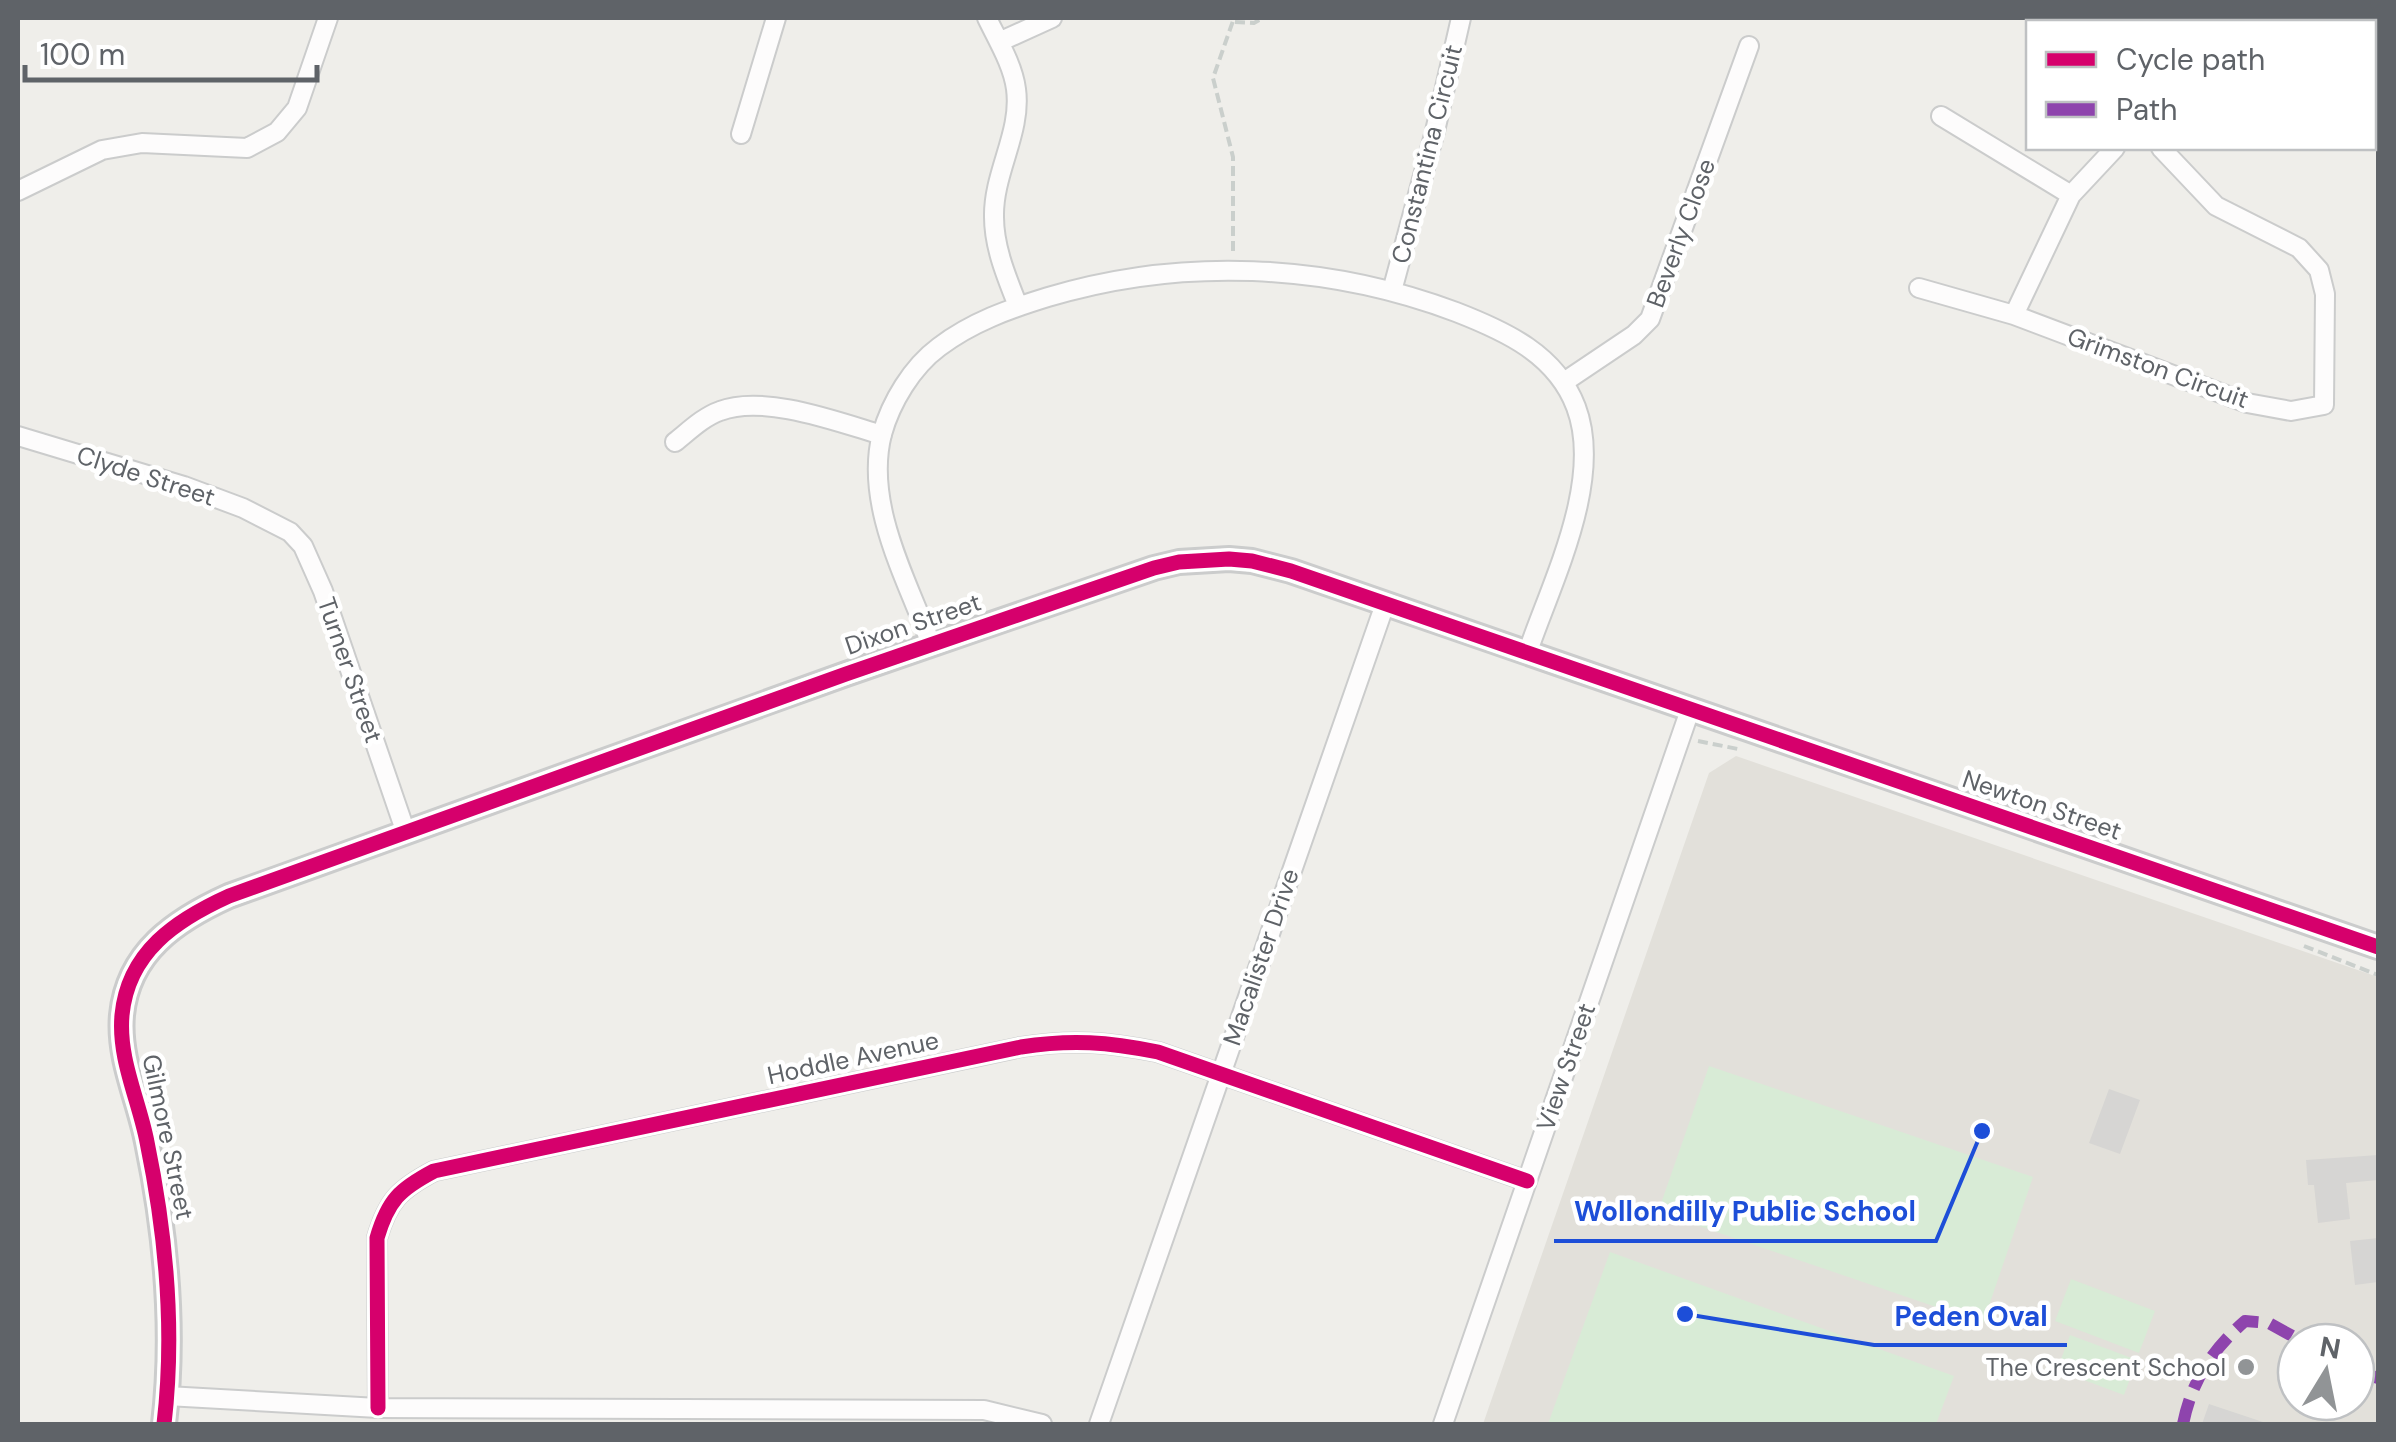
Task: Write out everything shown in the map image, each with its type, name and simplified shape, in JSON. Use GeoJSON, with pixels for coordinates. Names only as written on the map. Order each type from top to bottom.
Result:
{"type":"FeatureCollection","features":[{"type":"Feature","properties":{"kind":"street"},"geometry":{"type":"LineString","coordinates":[[18,191],[102,150],[142,144],[247,148],[277,132],[297,108],[328,18]]}},
{"type":"Feature","properties":{"kind":"street"},"geometry":{"type":"LineString","coordinates":[[741,134],[776,18]]}},
{"type":"Feature","properties":{"kind":"street"},"geometry":{"type":"LineString","coordinates":[[987,18],[1016,84],[1017,103],[997,183],[994,218],[998,253],[1018,306]]}},
{"type":"Feature","properties":{"kind":"street"},"geometry":{"type":"LineString","coordinates":[[999,42],[1052,18]]}},
{"type":"Feature","properties":{"kind":"street","name":"Constantina Circuit"},"geometry":{"type":"LineString","coordinates":[[1392,291],[1461,18]]}},
{"type":"Feature","properties":{"kind":"street","name":"Beverly Close"},"geometry":{"type":"LineString","coordinates":[[1564,382],[1634,335],[1650,319],[1750,46]]}},
{"type":"Feature","properties":{"kind":"street"},"geometry":{"type":"LineString","coordinates":[[1941,116],[2071,196]]}},
{"type":"Feature","properties":{"kind":"street"},"geometry":{"type":"LineString","coordinates":[[1919,288],[2014,315],[2045,243],[2071,196],[2113,150]]}},
{"type":"Feature","properties":{"kind":"street","name":"Grimston Circuit"},"geometry":{"type":"LineString","coordinates":[[2014,315],[2246,403],[2291,411],[2324,405],[2325,294],[2319,270],[2299,248],[2216,206],[2163,150]]}},
{"type":"Feature","properties":{"kind":"street"},"geometry":{"type":"LineString","coordinates":[[931,644],[883,514],[878,486],[882,434],[912,373],[935,349],[964,330],[1018,306],[1126,279],[1175,272],[1233,271],[1314,276],[1392,291],[1434,304],[1514,337],[1542,357],[1564,382],[1576,408],[1582,436],[1577,511],[1526,654]]}},
{"type":"Feature","properties":{"kind":"street"},"geometry":{"type":"LineString","coordinates":[[676,442],[698,423],[722,410],[750,406],[781,408],[882,434]]}},
{"type":"Feature","properties":{"kind":"street","name":"Clyde Street"},"geometry":{"type":"LineString","coordinates":[[18,436],[184,486],[272,521]]}},
{"type":"Feature","properties":{"kind":"street","name":"Turner Street"},"geometry":{"type":"LineString","coordinates":[[272,521],[290,532],[312,564],[406,834]]}},
{"type":"Feature","properties":{"kind":"street","name":"Dixon Street"},"geometry":{"type":"LineString","coordinates":[[165,932],[192,913],[228,896],[931,644],[1154,568],[1204,559],[1252,560],[1271,565],[1690,710]]}},
{"type":"Feature","properties":{"kind":"street","name":"Macalister Drive"},"geometry":{"type":"LineString","coordinates":[[1099,1424],[1385,604]]}},
{"type":"Feature","properties":{"kind":"street","name":"Newton Street"},"geometry":{"type":"LineString","coordinates":[[1690,710],[2378,947]]}},
{"type":"Feature","properties":{"kind":"street","name":"View Street"},"geometry":{"type":"LineString","coordinates":[[1443,1424],[1690,710]]}},
{"type":"Feature","properties":{"kind":"street","name":"Gilmore Street"},"geometry":{"type":"LineString","coordinates":[[164,1424],[164,1242],[146,1138],[127,1070],[122,1014],[131,980],[145,954],[165,932]]}},
{"type":"Feature","properties":{"kind":"street","name":"Hoddle Avenue"},"geometry":{"type":"LineString","coordinates":[[378,1408],[377,1238],[385,1211],[404,1186],[434,1171],[1061,1040],[1158,1052],[1527,1180]]}},
{"type":"Feature","properties":{"kind":"street"},"geometry":{"type":"LineString","coordinates":[[167,1396],[378,1408],[984,1410],[1042,1424]]}},
{"type":"Feature","properties":{"kind":"path"},"geometry":{"type":"LineString","coordinates":[[1233,271],[1233,157],[1213,78],[1233,20],[1254,23],[1263,18]]}},
{"type":"Feature","properties":{"kind":"shaded area"},"geometry":{"type":"Polygon","coordinates":[[[1736,756],[2378,977],[2378,1424],[1483,1424],[1709,773],[1736,756]]]}},
{"type":"Feature","properties":{"kind":"green space"},"geometry":{"type":"Polygon","coordinates":[[[1709,1066],[2033,1177],[1983,1323],[1658,1212],[1709,1066]]]}},
{"type":"Feature","properties":{"kind":"green space"},"geometry":{"type":"Polygon","coordinates":[[[1610,1252],[1954,1376],[1936,1424],[1548,1424],[1610,1252]]]}},
{"type":"Feature","properties":{"kind":"green space"},"geometry":{"type":"Polygon","coordinates":[[[2071,1279],[2155,1311],[2139,1353],[2055,1321],[2071,1279]]]}},
{"type":"Feature","properties":{"kind":"green space"},"geometry":{"type":"Polygon","coordinates":[[[2070,1335],[2137,1360],[2124,1395],[2057,1370],[2070,1335]]]}},
{"type":"Feature","properties":{"kind":"building"},"geometry":{"type":"Polygon","coordinates":[[[2109,1089],[2140,1100],[2120,1154],[2089,1143],[2109,1089]]]}},
{"type":"Feature","properties":{"kind":"building"},"geometry":{"type":"Polygon","coordinates":[[[2378,1155],[2378,1180],[2346,1183],[2350,1219],[2318,1223],[2314,1185],[2308,1185],[2306,1160],[2378,1155]]]}},
{"type":"Feature","properties":{"kind":"building"},"geometry":{"type":"Polygon","coordinates":[[[2378,1238],[2378,1282],[2355,1285],[2350,1241],[2378,1238]]]}},
{"type":"Feature","properties":{"kind":"building"},"geometry":{"type":"Polygon","coordinates":[[[2209,1404],[2263,1422],[2202,1424],[2209,1404]]]}},
{"type":"Feature","properties":{"kind":"marked path"},"geometry":{"type":"LineString","coordinates":[[2183,1424],[2192,1393],[2223,1343],[2245,1321],[2276,1327]]}},
{"type":"Feature","properties":{"kind":"cycle path"},"geometry":{"type":"LineString","coordinates":[[164,1424],[169,1354],[164,1247],[147,1142],[126,1063],[122,1015],[134,973],[173,928],[229,896],[846,674],[1179,562],[1229,559],[1291,571],[2378,947]]}},
{"type":"Feature","properties":{"kind":"cycle path"},"geometry":{"type":"LineString","coordinates":[[378,1408],[377,1238],[391,1205],[422,1177],[434,1171],[1021,1047],[1090,1043],[1158,1052],[1527,1181]]}},
{"type":"Feature","properties":{"kind":"place","name":"Wollondilly Public School"},"geometry":{"type":"Point","coordinates":[1982,1131]}},
{"type":"Feature","properties":{"kind":"place","name":"Peden Oval"},"geometry":{"type":"Point","coordinates":[1685,1314]}},
{"type":"Feature","properties":{"kind":"place","name":"The Crescent School"},"geometry":{"type":"Point","coordinates":[2246,1367]}}]}
